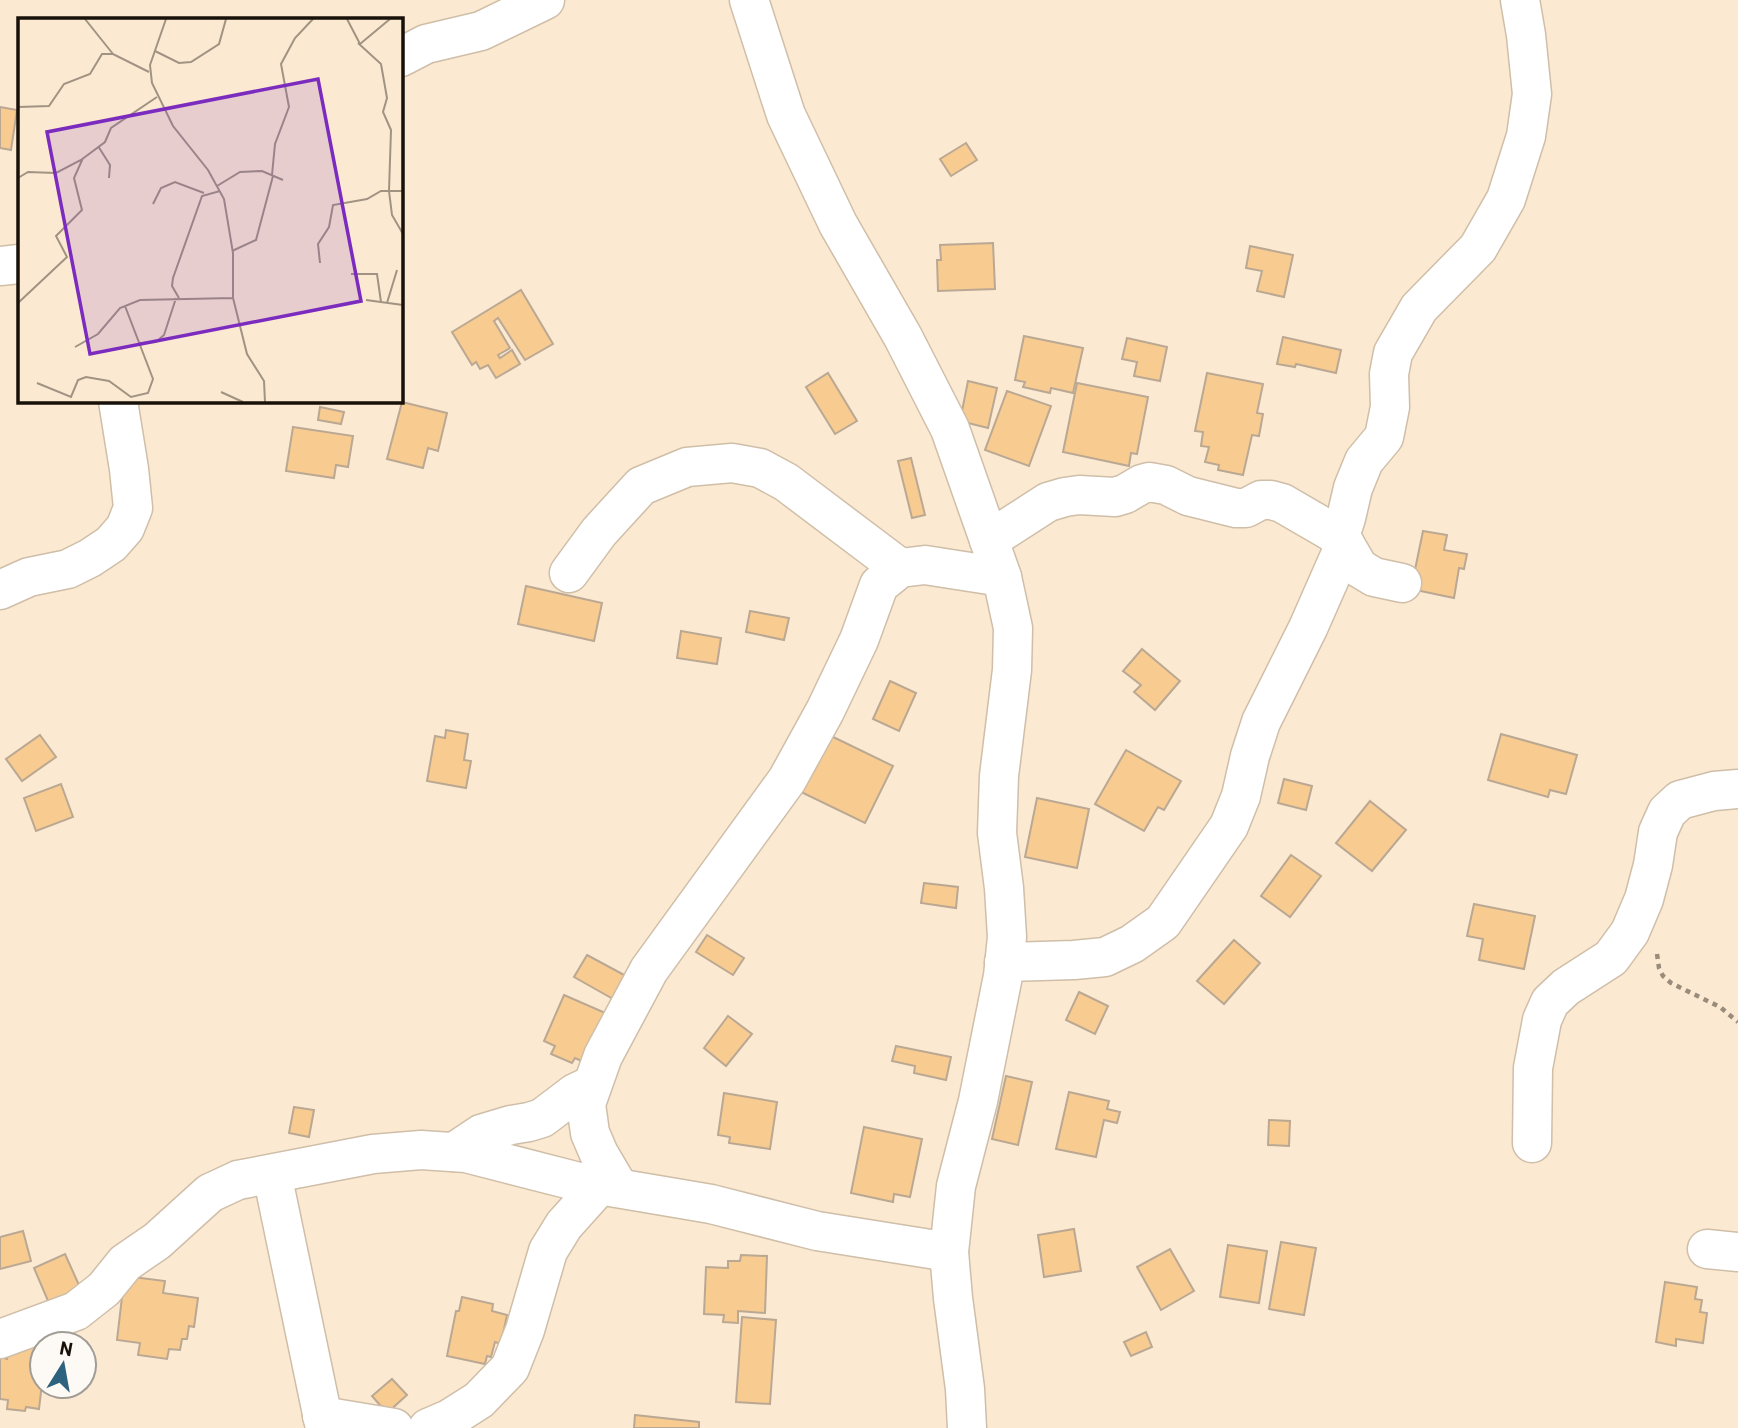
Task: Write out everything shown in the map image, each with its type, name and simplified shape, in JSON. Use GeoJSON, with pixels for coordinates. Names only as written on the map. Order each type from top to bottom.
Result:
{"type":"FeatureCollection","features":[{"type":"Feature","properties":{"kind":"street"},"geometry":{"type":"LineString","coordinates":[[402,56],[426,44],[481,31],[545,0]]}},
{"type":"Feature","properties":{"kind":"street"},"geometry":{"type":"LineString","coordinates":[[749,0],[786,115],[838,223],[903,337],[950,429],[1002,577],[1013,628],[1012,670],[999,776],[998,833],[1007,937],[1003,976],[978,1101],[956,1186],[948,1252],[965,1389],[967,1428]]}},
{"type":"Feature","properties":{"kind":"street"},"geometry":{"type":"LineString","coordinates":[[1004,962],[1105,957],[1132,944],[1163,922],[1229,826],[1241,796],[1261,722],[1308,628],[1342,542],[1353,488],[1364,461],[1384,437],[1390,407],[1389,374],[1393,353],[1419,308],[1478,248],[1506,199],[1526,136],[1532,94],[1520,0]]}},
{"type":"Feature","properties":{"kind":"street"},"geometry":{"type":"LineString","coordinates":[[0,266],[18,264]]}},
{"type":"Feature","properties":{"kind":"street"},"geometry":{"type":"LineString","coordinates":[[0,590],[29,577],[68,569],[111,544],[125,528],[133,508],[130,469],[118,402]]}},
{"type":"Feature","properties":{"kind":"street"},"geometry":{"type":"LineString","coordinates":[[569,573],[599,532],[642,486],[687,467],[732,463],[760,468],[786,482],[900,568]]}},
{"type":"Feature","properties":{"kind":"street"},"geometry":{"type":"LineString","coordinates":[[989,540],[1048,502],[1065,496],[1115,497],[1149,482],[1166,485],[1188,496],[1236,508],[1246,508],[1261,500],[1282,503],[1332,532],[1359,568],[1374,577],[1402,583]]}},
{"type":"Feature","properties":{"kind":"street"},"geometry":{"type":"LineString","coordinates":[[609,1187],[590,1133],[586,1104],[603,1056],[649,970],[787,779],[842,676],[859,640],[879,585],[900,568],[925,565],[1002,577]]}},
{"type":"Feature","properties":{"kind":"street"},"geometry":{"type":"LineString","coordinates":[[1532,1143],[1533,1068],[1542,1020],[1550,1002],[1566,987],[1611,958],[1630,932],[1644,899],[1658,832],[1667,812],[1680,800],[1714,791],[1738,789]]}},
{"type":"Feature","properties":{"kind":"street"},"geometry":{"type":"LineString","coordinates":[[454,1152],[481,1134],[542,1118],[575,1093],[592,1085]]}},
{"type":"Feature","properties":{"kind":"street"},"geometry":{"type":"LineString","coordinates":[[0,1339],[76,1311],[104,1289],[125,1263],[157,1241],[209,1193],[238,1180],[373,1154],[421,1150],[466,1153],[575,1181],[711,1204],[817,1231],[948,1252]]}},
{"type":"Feature","properties":{"kind":"street"},"geometry":{"type":"LineString","coordinates":[[272,1174],[323,1422],[394,1428]]}},
{"type":"Feature","properties":{"kind":"street"},"geometry":{"type":"LineString","coordinates":[[428,1428],[449,1419],[479,1400],[510,1368],[548,1251],[564,1225],[609,1187]]}},
{"type":"Feature","properties":{"kind":"path"},"geometry":{"type":"LineString","coordinates":[[1657,951],[1663,976],[1671,983],[1720,1007],[1738,1022]]}},
{"type":"Feature","properties":{"kind":"building"},"geometry":{"type":"Polygon","coordinates":[[[0,107],[17,110],[11,150],[0,148],[0,107]]]}},
{"type":"Feature","properties":{"kind":"building"},"geometry":{"type":"Polygon","coordinates":[[[966,143],[977,160],[951,176],[940,159],[966,143]]]}},
{"type":"Feature","properties":{"kind":"building"},"geometry":{"type":"Polygon","coordinates":[[[993,243],[995,289],[938,291],[937,260],[941,260],[940,245],[993,243]]]}},
{"type":"Feature","properties":{"kind":"building"},"geometry":{"type":"Polygon","coordinates":[[[1250,246],[1293,255],[1284,297],[1257,291],[1262,271],[1246,268],[1250,246]]]}},
{"type":"Feature","properties":{"kind":"building"},"geometry":{"type":"Polygon","coordinates":[[[521,290],[553,344],[525,360],[498,318],[494,321],[510,348],[498,355],[500,358],[512,350],[520,364],[496,378],[488,365],[480,369],[476,362],[472,365],[452,332],[521,290]]]}},
{"type":"Feature","properties":{"kind":"building"},"geometry":{"type":"Polygon","coordinates":[[[1024,336],[1083,348],[1073,393],[1051,388],[1050,393],[1023,387],[1025,382],[1015,380],[1024,336]]]}},
{"type":"Feature","properties":{"kind":"building"},"geometry":{"type":"Polygon","coordinates":[[[1283,337],[1341,350],[1336,373],[1296,364],[1295,367],[1277,364],[1283,337]]]}},
{"type":"Feature","properties":{"kind":"building"},"geometry":{"type":"Polygon","coordinates":[[[1127,338],[1167,347],[1160,381],[1134,376],[1137,362],[1122,359],[1127,338]]]}},
{"type":"Feature","properties":{"kind":"building"},"geometry":{"type":"Polygon","coordinates":[[[828,373],[857,421],[835,434],[806,387],[828,373]]]}},
{"type":"Feature","properties":{"kind":"building"},"geometry":{"type":"Polygon","coordinates":[[[1207,373],[1263,384],[1257,413],[1263,414],[1259,436],[1252,435],[1243,475],[1218,470],[1219,465],[1205,462],[1209,447],[1201,446],[1203,432],[1195,431],[1207,373]]]}},
{"type":"Feature","properties":{"kind":"building"},"geometry":{"type":"Polygon","coordinates":[[[968,381],[997,388],[988,428],[960,421],[968,381]]]}},
{"type":"Feature","properties":{"kind":"building"},"geometry":{"type":"Polygon","coordinates":[[[1077,383],[1148,397],[1137,454],[1131,453],[1129,466],[1063,452],[1077,383]]]}},
{"type":"Feature","properties":{"kind":"building"},"geometry":{"type":"Polygon","coordinates":[[[1007,391],[1051,406],[1029,466],[985,450],[1007,391]]]}},
{"type":"Feature","properties":{"kind":"building"},"geometry":{"type":"Polygon","coordinates":[[[402,402],[447,413],[438,451],[428,448],[423,468],[387,459],[402,402]]]}},
{"type":"Feature","properties":{"kind":"building"},"geometry":{"type":"Polygon","coordinates":[[[320,407],[344,412],[341,424],[318,420],[320,407]]]}},
{"type":"Feature","properties":{"kind":"building"},"geometry":{"type":"Polygon","coordinates":[[[293,427],[353,436],[348,467],[336,465],[334,478],[286,471],[293,427]]]}},
{"type":"Feature","properties":{"kind":"building"},"geometry":{"type":"Polygon","coordinates":[[[911,458],[925,515],[912,518],[898,461],[911,458]]]}},
{"type":"Feature","properties":{"kind":"building"},"geometry":{"type":"Polygon","coordinates":[[[1423,531],[1447,535],[1444,550],[1467,554],[1464,569],[1459,568],[1454,598],[1411,589],[1423,531]]]}},
{"type":"Feature","properties":{"kind":"building"},"geometry":{"type":"Polygon","coordinates":[[[526,586],[602,603],[594,641],[518,624],[526,586]]]}},
{"type":"Feature","properties":{"kind":"building"},"geometry":{"type":"Polygon","coordinates":[[[750,611],[789,618],[784,640],[746,632],[750,611]]]}},
{"type":"Feature","properties":{"kind":"building"},"geometry":{"type":"Polygon","coordinates":[[[681,631],[721,638],[717,664],[677,658],[681,631]]]}},
{"type":"Feature","properties":{"kind":"building"},"geometry":{"type":"Polygon","coordinates":[[[1142,649],[1180,681],[1155,710],[1134,692],[1141,685],[1123,671],[1142,649]]]}},
{"type":"Feature","properties":{"kind":"building"},"geometry":{"type":"Polygon","coordinates":[[[890,681],[916,693],[899,731],[873,719],[890,681]]]}},
{"type":"Feature","properties":{"kind":"building"},"geometry":{"type":"Polygon","coordinates":[[[446,730],[468,734],[464,760],[471,761],[466,788],[427,781],[435,736],[445,738],[446,730]]]}},
{"type":"Feature","properties":{"kind":"building"},"geometry":{"type":"Polygon","coordinates":[[[827,734],[893,766],[865,823],[799,791],[827,734]]]}},
{"type":"Feature","properties":{"kind":"building"},"geometry":{"type":"Polygon","coordinates":[[[1501,734],[1577,755],[1566,794],[1550,790],[1548,797],[1488,780],[1501,734]]]}},
{"type":"Feature","properties":{"kind":"building"},"geometry":{"type":"Polygon","coordinates":[[[40,735],[56,757],[22,781],[6,759],[40,735]]]}},
{"type":"Feature","properties":{"kind":"building"},"geometry":{"type":"Polygon","coordinates":[[[1126,750],[1181,781],[1164,810],[1158,807],[1144,831],[1095,804],[1126,750]]]}},
{"type":"Feature","properties":{"kind":"building"},"geometry":{"type":"Polygon","coordinates":[[[1284,779],[1312,786],[1306,810],[1278,803],[1284,779]]]}},
{"type":"Feature","properties":{"kind":"building"},"geometry":{"type":"Polygon","coordinates":[[[61,784],[73,817],[36,831],[24,798],[61,784]]]}},
{"type":"Feature","properties":{"kind":"building"},"geometry":{"type":"Polygon","coordinates":[[[1037,798],[1089,809],[1077,868],[1025,857],[1037,798]]]}},
{"type":"Feature","properties":{"kind":"building"},"geometry":{"type":"Polygon","coordinates":[[[1370,801],[1406,830],[1372,871],[1336,843],[1370,801]]]}},
{"type":"Feature","properties":{"kind":"building"},"geometry":{"type":"Polygon","coordinates":[[[1291,855],[1321,876],[1290,917],[1261,896],[1291,855]]]}},
{"type":"Feature","properties":{"kind":"building"},"geometry":{"type":"Polygon","coordinates":[[[924,883],[958,887],[956,908],[921,903],[924,883]]]}},
{"type":"Feature","properties":{"kind":"building"},"geometry":{"type":"Polygon","coordinates":[[[1474,904],[1535,916],[1524,969],[1479,960],[1483,939],[1467,936],[1474,904]]]}},
{"type":"Feature","properties":{"kind":"building"},"geometry":{"type":"Polygon","coordinates":[[[707,935],[744,958],[733,975],[696,952],[707,935]]]}},
{"type":"Feature","properties":{"kind":"building"},"geometry":{"type":"Polygon","coordinates":[[[1234,940],[1260,963],[1224,1004],[1197,981],[1234,940]]]}},
{"type":"Feature","properties":{"kind":"building"},"geometry":{"type":"Polygon","coordinates":[[[587,955],[626,976],[613,999],[574,977],[587,955]]]}},
{"type":"Feature","properties":{"kind":"building"},"geometry":{"type":"Polygon","coordinates":[[[1079,992],[1108,1006],[1095,1034],[1066,1020],[1079,992]]]}},
{"type":"Feature","properties":{"kind":"building"},"geometry":{"type":"Polygon","coordinates":[[[564,995],[610,1015],[588,1064],[575,1058],[572,1063],[551,1054],[555,1046],[544,1041],[564,995]]]}},
{"type":"Feature","properties":{"kind":"building"},"geometry":{"type":"Polygon","coordinates":[[[728,1016],[752,1034],[726,1066],[704,1048],[728,1016]]]}},
{"type":"Feature","properties":{"kind":"building"},"geometry":{"type":"Polygon","coordinates":[[[896,1046],[951,1057],[946,1080],[914,1073],[915,1066],[892,1061],[896,1046]]]}},
{"type":"Feature","properties":{"kind":"building"},"geometry":{"type":"Polygon","coordinates":[[[1006,1076],[1032,1082],[1018,1145],[992,1139],[1006,1076]]]}},
{"type":"Feature","properties":{"kind":"building"},"geometry":{"type":"Polygon","coordinates":[[[1069,1092],[1109,1101],[1107,1109],[1120,1112],[1117,1123],[1104,1120],[1096,1157],[1056,1149],[1069,1092]]]}},
{"type":"Feature","properties":{"kind":"building"},"geometry":{"type":"Polygon","coordinates":[[[724,1093],[777,1102],[770,1149],[729,1143],[730,1137],[718,1135],[724,1093]]]}},
{"type":"Feature","properties":{"kind":"building"},"geometry":{"type":"Polygon","coordinates":[[[294,1107],[314,1110],[309,1137],[289,1133],[294,1107]]]}},
{"type":"Feature","properties":{"kind":"building"},"geometry":{"type":"Polygon","coordinates":[[[1269,1120],[1290,1121],[1289,1146],[1268,1145],[1269,1120]]]}},
{"type":"Feature","properties":{"kind":"building"},"geometry":{"type":"Polygon","coordinates":[[[864,1127],[922,1139],[910,1197],[894,1194],[893,1202],[851,1193],[864,1127]]]}},
{"type":"Feature","properties":{"kind":"building"},"geometry":{"type":"Polygon","coordinates":[[[1074,1229],[1081,1271],[1044,1277],[1038,1235],[1074,1229]]]}},
{"type":"Feature","properties":{"kind":"building"},"geometry":{"type":"Polygon","coordinates":[[[23,1231],[31,1261],[0,1269],[0,1237],[23,1231]]]}},
{"type":"Feature","properties":{"kind":"building"},"geometry":{"type":"Polygon","coordinates":[[[1281,1242],[1316,1248],[1304,1315],[1269,1309],[1281,1242]]]}},
{"type":"Feature","properties":{"kind":"building"},"geometry":{"type":"Polygon","coordinates":[[[1228,1245],[1267,1251],[1259,1303],[1220,1297],[1228,1245]]]}},
{"type":"Feature","properties":{"kind":"building"},"geometry":{"type":"Polygon","coordinates":[[[1170,1249],[1194,1291],[1161,1310],[1137,1267],[1170,1249]]]}},
{"type":"Feature","properties":{"kind":"building"},"geometry":{"type":"Polygon","coordinates":[[[65,1254],[83,1294],[51,1308],[34,1268],[65,1254]]]}},
{"type":"Feature","properties":{"kind":"building"},"geometry":{"type":"Polygon","coordinates":[[[741,1255],[767,1256],[765,1313],[738,1311],[738,1323],[723,1322],[724,1315],[704,1314],[706,1267],[728,1268],[728,1261],[740,1261],[741,1255]]]}},
{"type":"Feature","properties":{"kind":"building"},"geometry":{"type":"Polygon","coordinates":[[[133,1277],[165,1281],[163,1293],[198,1298],[194,1327],[189,1326],[187,1339],[182,1339],[180,1350],[169,1349],[167,1359],[138,1355],[140,1343],[117,1340],[124,1280],[133,1277]]]}},
{"type":"Feature","properties":{"kind":"building"},"geometry":{"type":"Polygon","coordinates":[[[1665,1282],[1697,1287],[1695,1299],[1702,1300],[1700,1312],[1707,1313],[1703,1343],[1676,1339],[1676,1346],[1656,1342],[1665,1282]]]}},
{"type":"Feature","properties":{"kind":"building"},"geometry":{"type":"Polygon","coordinates":[[[462,1297],[493,1304],[492,1311],[507,1315],[501,1344],[495,1342],[491,1357],[487,1356],[485,1364],[447,1356],[456,1311],[459,1311],[462,1297]]]}},
{"type":"Feature","properties":{"kind":"building"},"geometry":{"type":"Polygon","coordinates":[[[742,1317],[776,1320],[770,1404],[736,1402],[742,1317]]]}},
{"type":"Feature","properties":{"kind":"building"},"geometry":{"type":"Polygon","coordinates":[[[1146,1332],[1152,1347],[1131,1356],[1124,1342],[1146,1332]]]}},
{"type":"Feature","properties":{"kind":"building"},"geometry":{"type":"Polygon","coordinates":[[[9,1339],[28,1342],[28,1400],[40,1400],[39,1409],[7,1409],[8,1400],[0,1399],[0,1357],[7,1359],[9,1339]]]}},
{"type":"Feature","properties":{"kind":"building"},"geometry":{"type":"Polygon","coordinates":[[[392,1379],[407,1395],[387,1413],[372,1396],[392,1379]]]}},
{"type":"Feature","properties":{"kind":"building"},"geometry":{"type":"Polygon","coordinates":[[[635,1415],[699,1422],[699,1428],[634,1428],[635,1415]]]}}]}
